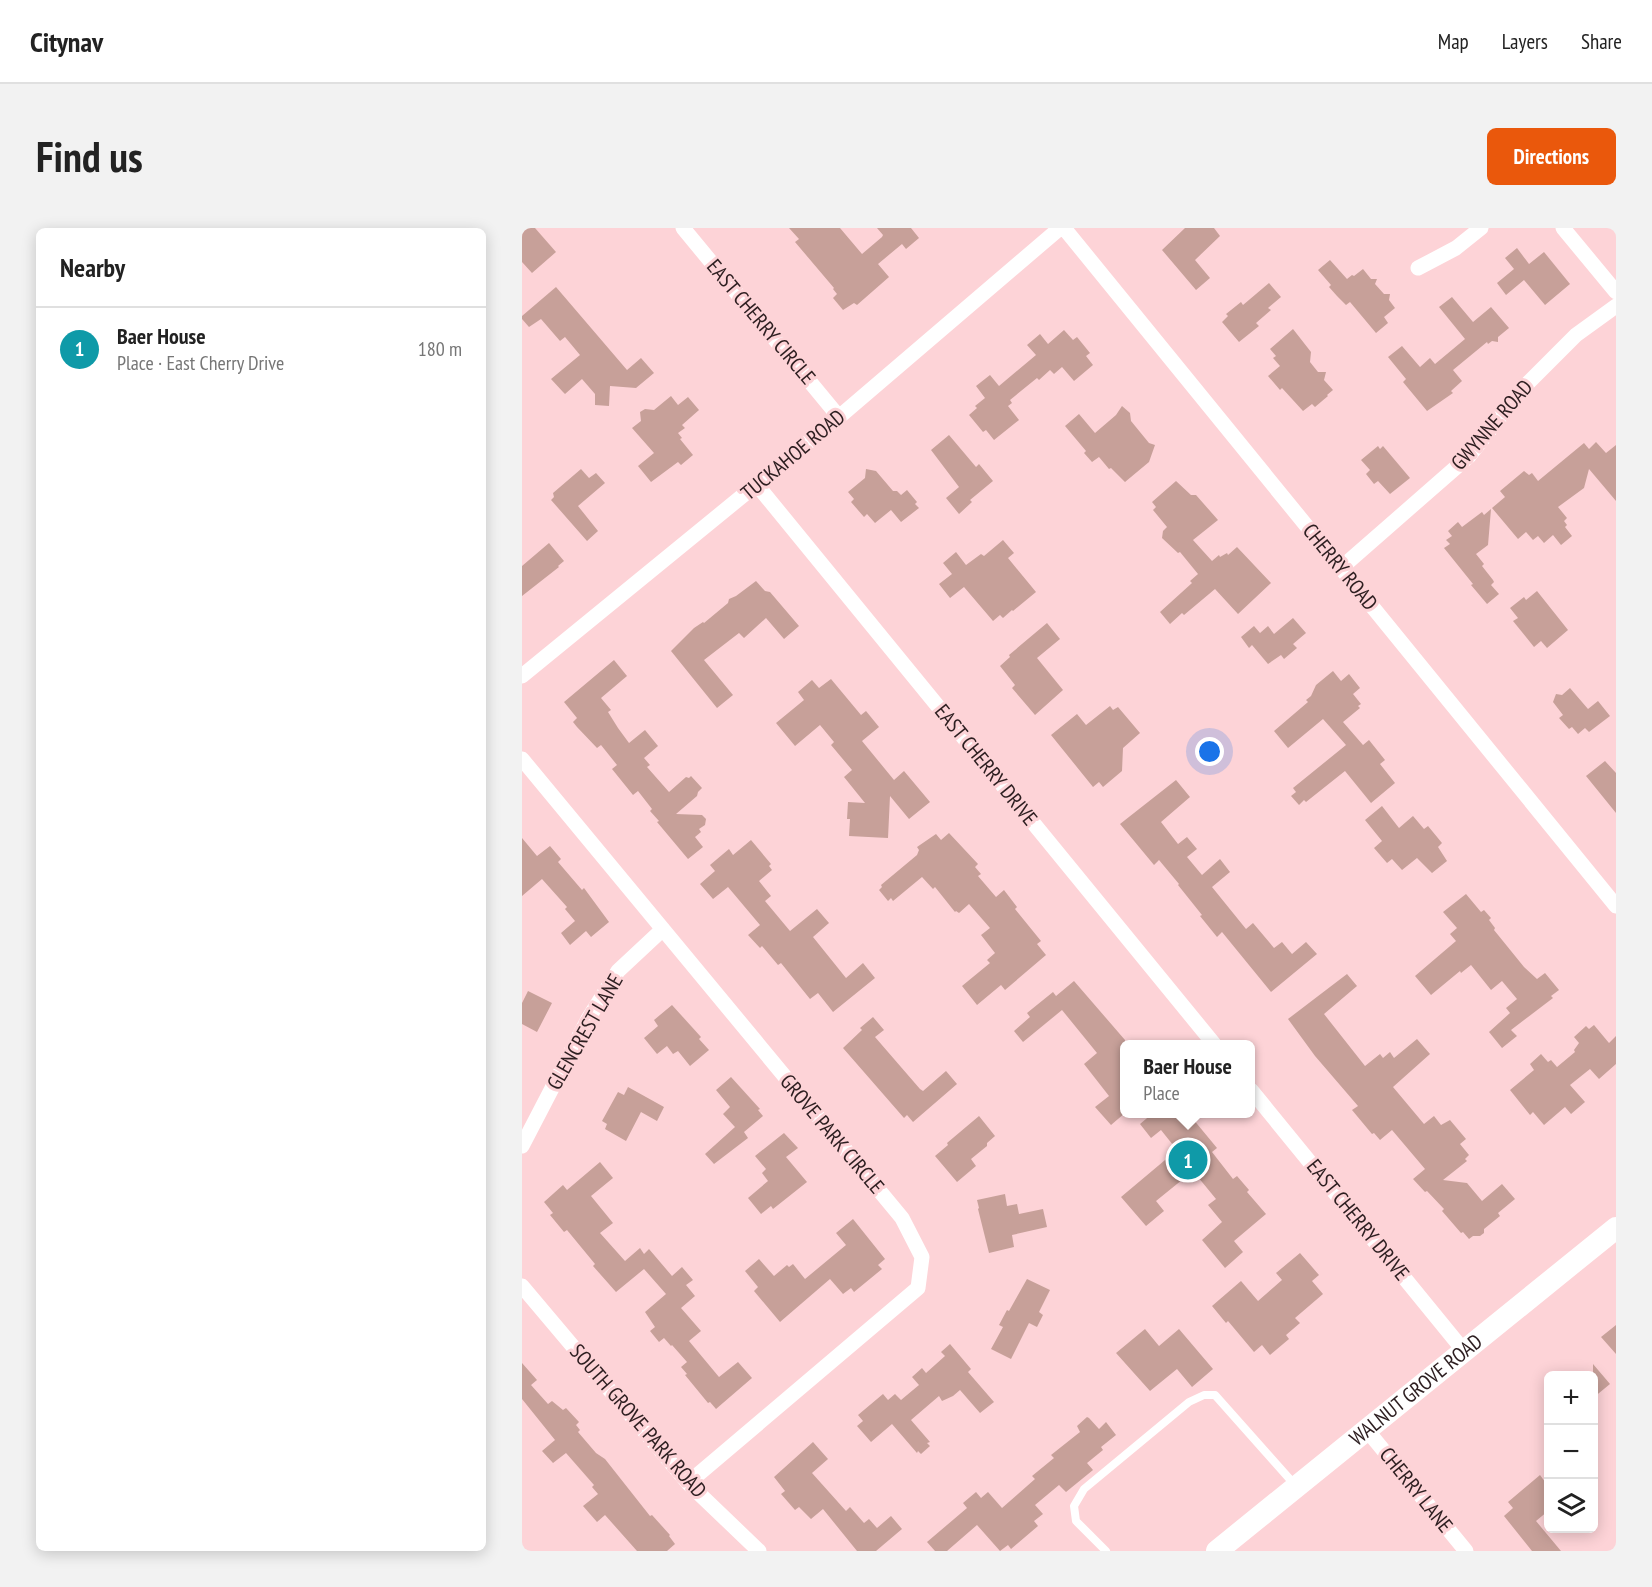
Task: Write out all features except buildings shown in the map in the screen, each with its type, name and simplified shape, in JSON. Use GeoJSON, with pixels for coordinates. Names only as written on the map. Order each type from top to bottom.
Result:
{"type":"FeatureCollection","features":[{"type":"Feature","properties":{"kind":"main road","name":"WALNUT GROVE ROAD"},"geometry":{"type":"LineString","coordinates":[[1216,1551],[1616,1228]]}},
{"type":"Feature","properties":{"kind":"street","name":"EAST CHERRY CIRCLE"},"geometry":{"type":"LineString","coordinates":[[683,228],[839,417]]}},
{"type":"Feature","properties":{"kind":"street","name":"TUCKAHOE ROAD"},"geometry":{"type":"LineString","coordinates":[[522,676],[839,417],[1060,228]]}},
{"type":"Feature","properties":{"kind":"street","name":"CHERRY ROAD"},"geometry":{"type":"LineString","coordinates":[[1064,228],[1616,906]]}},
{"type":"Feature","properties":{"kind":"street"},"geometry":{"type":"LineString","coordinates":[[1418,268],[1456,248],[1481,228]]}},
{"type":"Feature","properties":{"kind":"street"},"geometry":{"type":"LineString","coordinates":[[1563,228],[1616,292]]}},
{"type":"Feature","properties":{"kind":"street","name":"GWYNNE ROAD"},"geometry":{"type":"LineString","coordinates":[[1341,568],[1468,456],[1524,387],[1576,335],[1616,306]]}},
{"type":"Feature","properties":{"kind":"street","name":"EAST CHERRY DRIVE"},"geometry":{"type":"LineString","coordinates":[[757,485],[1211,1040]]}},
{"type":"Feature","properties":{"kind":"street","name":"GROVE PARK CIRCLE"},"geometry":{"type":"LineString","coordinates":[[522,759],[902,1218],[922,1257],[918,1288],[688,1484]]}},
{"type":"Feature","properties":{"kind":"street","name":"GLENCREST LANE"},"geometry":{"type":"LineString","coordinates":[[522,1146],[588,1019],[618,971],[663,929]]}},
{"type":"Feature","properties":{"kind":"street","name":"EAST CHERRY DRIVE"},"geometry":{"type":"LineString","coordinates":[[1255,1095],[1464,1351]]}},
{"type":"Feature","properties":{"kind":"street","name":"SOUTH GROVE PARK ROAD"},"geometry":{"type":"LineString","coordinates":[[522,1286],[688,1484],[759,1551]]}},
{"type":"Feature","properties":{"kind":"street","name":"CHERRY LANE"},"geometry":{"type":"LineString","coordinates":[[1366,1430],[1466,1551]]}},
{"type":"Feature","properties":{"kind":"lane"},"geometry":{"type":"LineString","coordinates":[[1106,1551],[1076,1521],[1074,1506],[1084,1489],[1189,1402],[1204,1395],[1215,1395],[1296,1487]]}},
{"type":"Feature","properties":{"kind":"place","name":"Baer House"},"geometry":{"type":"Point","coordinates":[1188,1160]}}]}
